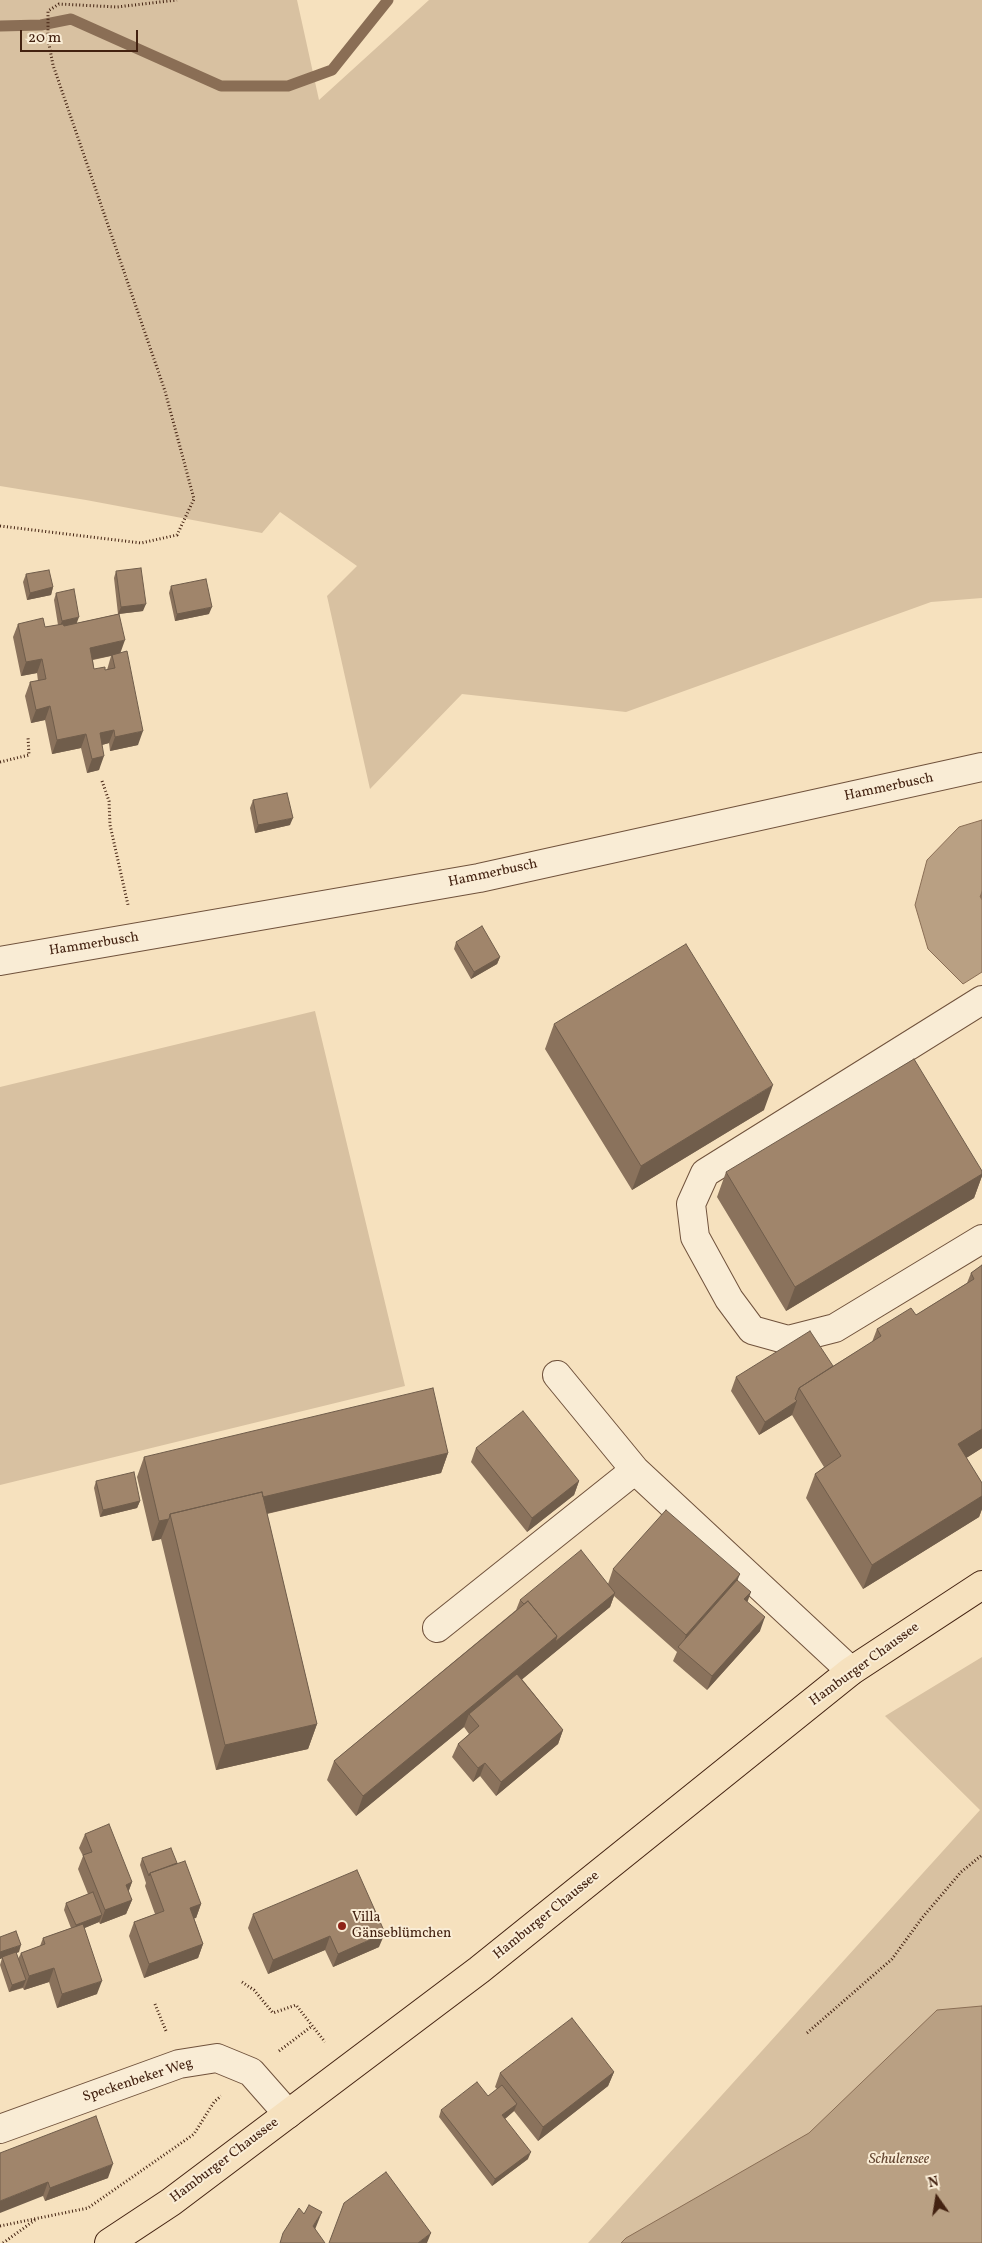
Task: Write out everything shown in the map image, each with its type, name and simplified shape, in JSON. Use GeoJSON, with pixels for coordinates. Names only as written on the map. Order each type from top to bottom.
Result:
{"type":"FeatureCollection","features":[{"type":"Feature","properties":{"kind":"main road","name":"Hamburger Chaussee"},"geometry":{"type":"LineString","coordinates":[[109,2243],[171,2202],[479,1970],[852,1671],[982,1585]]}},
{"type":"Feature","properties":{"kind":"street","name":"Hammerbusch"},"geometry":{"type":"LineString","coordinates":[[0,961],[478,878],[982,767]]}},
{"type":"Feature","properties":{"kind":"street"},"geometry":{"type":"LineString","coordinates":[[982,1000],[706,1173],[691,1204],[695,1237],[729,1299],[752,1330],[788,1340],[835,1328],[982,1239]]}},
{"type":"Feature","properties":{"kind":"street"},"geometry":{"type":"LineString","coordinates":[[558,1374],[634,1470],[852,1671]]}},
{"type":"Feature","properties":{"kind":"street"},"geometry":{"type":"LineString","coordinates":[[437,1628],[634,1470]]}},
{"type":"Feature","properties":{"kind":"street","name":"Speckenbeker Weg"},"geometry":{"type":"LineString","coordinates":[[0,2129],[180,2064],[217,2058],[251,2072],[288,2114]]}},
{"type":"Feature","properties":{"kind":"path"},"geometry":{"type":"LineString","coordinates":[[0,526],[141,543],[177,535],[194,499],[165,391],[53,65],[48,39],[48,11],[59,4],[117,7],[177,0]]}},
{"type":"Feature","properties":{"kind":"path"},"geometry":{"type":"LineString","coordinates":[[0,762],[28,755],[28,738]]}},
{"type":"Feature","properties":{"kind":"path"},"geometry":{"type":"LineString","coordinates":[[102,781],[109,801],[110,825],[128,907]]}},
{"type":"Feature","properties":{"kind":"path"},"geometry":{"type":"LineString","coordinates":[[807,2033],[892,1959],[922,1918],[961,1872],[982,1855]]}},
{"type":"Feature","properties":{"kind":"path"},"geometry":{"type":"LineString","coordinates":[[0,2226],[88,2208],[194,2134],[214,2102],[312,2026],[296,2005],[273,2013],[254,1990],[242,1982]]}},
{"type":"Feature","properties":{"kind":"path"},"geometry":{"type":"LineString","coordinates":[[2,2243],[37,2218]]}},
{"type":"Feature","properties":{"kind":"shaded area"},"geometry":{"type":"Polygon","coordinates":[[[0,0],[297,0],[319,100],[429,0],[982,0],[982,598],[931,602],[626,712],[462,694],[370,789],[327,596],[357,566],[280,512],[262,533],[0,486],[0,0]]]}},
{"type":"Feature","properties":{"kind":"shaded area"},"geometry":{"type":"Polygon","coordinates":[[[315,1011],[405,1386],[0,1485],[0,1087],[315,1011]]]}},
{"type":"Feature","properties":{"kind":"shaded area"},"geometry":{"type":"Polygon","coordinates":[[[982,1657],[982,2243],[588,2243],[980,1810],[885,1716],[982,1657]]]}},
{"type":"Feature","properties":{"kind":"water"},"geometry":{"type":"Polygon","coordinates":[[[982,820],[982,895],[980,896],[982,900],[982,972],[963,984],[928,949],[915,905],[927,860],[959,827],[982,820]]]}},
{"type":"Feature","properties":{"kind":"water","name":"Schulensee"},"geometry":{"type":"Polygon","coordinates":[[[982,2006],[982,2243],[621,2243],[626,2238],[809,2133],[937,2010],[982,2006]]]}},
{"type":"Feature","properties":{"kind":"building"},"geometry":{"type":"Polygon","coordinates":[[[141,568],[146,604],[121,607],[116,571],[141,568]]]}},
{"type":"Feature","properties":{"kind":"building"},"geometry":{"type":"Polygon","coordinates":[[[49,570],[53,587],[30,593],[26,574],[49,570]]]}},
{"type":"Feature","properties":{"kind":"building"},"geometry":{"type":"Polygon","coordinates":[[[206,579],[212,607],[177,614],[171,586],[206,579]]]}},
{"type":"Feature","properties":{"kind":"building"},"geometry":{"type":"Polygon","coordinates":[[[74,589],[79,617],[62,621],[56,593],[74,589]]]}},
{"type":"Feature","properties":{"kind":"building"},"geometry":{"type":"Polygon","coordinates":[[[119,614],[125,640],[90,648],[94,669],[105,667],[105,670],[115,668],[112,655],[127,651],[143,731],[115,737],[114,730],[100,733],[104,756],[92,759],[86,734],[57,740],[50,706],[36,710],[30,682],[46,679],[42,659],[26,662],[18,624],[43,618],[45,627],[63,624],[64,626],[119,614]]]}},
{"type":"Feature","properties":{"kind":"building"},"geometry":{"type":"Polygon","coordinates":[[[287,793],[293,818],[258,825],[253,800],[287,793]]]}},
{"type":"Feature","properties":{"kind":"building"},"geometry":{"type":"Polygon","coordinates":[[[482,926],[500,957],[474,972],[456,942],[482,926]]]}},
{"type":"Feature","properties":{"kind":"building"},"geometry":{"type":"Polygon","coordinates":[[[686,944],[773,1085],[641,1166],[554,1024],[686,944]]]}},
{"type":"Feature","properties":{"kind":"building"},"geometry":{"type":"Polygon","coordinates":[[[914,1059],[982,1171],[982,1174],[795,1287],[726,1172],[914,1059]]]}},
{"type":"Feature","properties":{"kind":"building"},"geometry":{"type":"Polygon","coordinates":[[[982,1265],[982,1429],[958,1444],[982,1483],[982,1496],[872,1565],[815,1474],[841,1456],[799,1388],[881,1336],[877,1329],[911,1308],[916,1315],[974,1279],[971,1273],[982,1265]]]}},
{"type":"Feature","properties":{"kind":"building"},"geometry":{"type":"Polygon","coordinates":[[[810,1331],[833,1366],[799,1388],[795,1399],[797,1401],[765,1422],[736,1377],[810,1331]]]}},
{"type":"Feature","properties":{"kind":"building"},"geometry":{"type":"Polygon","coordinates":[[[433,1388],[448,1453],[263,1497],[262,1492],[170,1514],[169,1519],[159,1521],[144,1457],[433,1388]]]}},
{"type":"Feature","properties":{"kind":"building"},"geometry":{"type":"Polygon","coordinates":[[[523,1411],[579,1481],[532,1518],[476,1448],[523,1411]]]}},
{"type":"Feature","properties":{"kind":"building"},"geometry":{"type":"Polygon","coordinates":[[[134,1472],[140,1501],[103,1510],[96,1481],[134,1472]]]}},
{"type":"Feature","properties":{"kind":"building"},"geometry":{"type":"Polygon","coordinates":[[[262,1492],[317,1724],[225,1745],[170,1514],[262,1492]]]}},
{"type":"Feature","properties":{"kind":"building"},"geometry":{"type":"Polygon","coordinates":[[[666,1510],[740,1574],[686,1635],[613,1569],[666,1510]]]}},
{"type":"Feature","properties":{"kind":"building"},"geometry":{"type":"Polygon","coordinates":[[[581,1550],[615,1593],[555,1642],[557,1636],[528,1601],[524,1604],[520,1600],[581,1550]]]}},
{"type":"Feature","properties":{"kind":"building"},"geometry":{"type":"Polygon","coordinates":[[[737,1580],[751,1592],[744,1599],[765,1617],[712,1676],[678,1647],[737,1580]]]}},
{"type":"Feature","properties":{"kind":"building"},"geometry":{"type":"Polygon","coordinates":[[[528,1601],[557,1636],[363,1796],[334,1761],[528,1601]]]}},
{"type":"Feature","properties":{"kind":"building"},"geometry":{"type":"Polygon","coordinates":[[[517,1674],[563,1730],[501,1782],[485,1763],[478,1768],[458,1744],[479,1726],[469,1714],[517,1674]]]}},
{"type":"Feature","properties":{"kind":"building"},"geometry":{"type":"Polygon","coordinates":[[[109,1824],[132,1882],[126,1885],[132,1900],[105,1910],[83,1855],[92,1852],[85,1834],[109,1824]]]}},
{"type":"Feature","properties":{"kind":"building"},"geometry":{"type":"Polygon","coordinates":[[[171,1848],[177,1863],[150,1873],[149,1876],[142,1858],[171,1848]]]}},
{"type":"Feature","properties":{"kind":"building"},"geometry":{"type":"Polygon","coordinates":[[[185,1861],[201,1904],[190,1908],[203,1944],[149,1964],[134,1922],[164,1911],[150,1873],[185,1861]]]}},
{"type":"Feature","properties":{"kind":"building"},"geometry":{"type":"Polygon","coordinates":[[[357,1870],[385,1933],[338,1954],[330,1936],[273,1960],[253,1914],[357,1870]]]}},
{"type":"Feature","properties":{"kind":"building"},"geometry":{"type":"Polygon","coordinates":[[[93,1892],[102,1915],[76,1925],[66,1903],[93,1892]]]}},
{"type":"Feature","properties":{"kind":"building"},"geometry":{"type":"Polygon","coordinates":[[[83,1924],[102,1981],[62,1994],[54,1968],[29,1976],[21,1953],[45,1944],[43,1938],[83,1924]]]}},
{"type":"Feature","properties":{"kind":"building"},"geometry":{"type":"Polygon","coordinates":[[[16,1931],[21,1945],[0,1952],[0,1937],[16,1931]]]}},
{"type":"Feature","properties":{"kind":"building"},"geometry":{"type":"Polygon","coordinates":[[[16,1952],[26,1980],[12,1985],[2,1957],[16,1952]]]}},
{"type":"Feature","properties":{"kind":"building"},"geometry":{"type":"Polygon","coordinates":[[[572,2018],[614,2072],[543,2127],[500,2073],[572,2018]]]}},
{"type":"Feature","properties":{"kind":"building"},"geometry":{"type":"Polygon","coordinates":[[[477,2082],[488,2096],[502,2085],[517,2104],[502,2115],[531,2152],[495,2179],[441,2110],[477,2082]]]}},
{"type":"Feature","properties":{"kind":"building"},"geometry":{"type":"Polygon","coordinates":[[[96,2116],[113,2164],[50,2188],[48,2182],[0,2201],[0,2153],[96,2116]]]}},
{"type":"Feature","properties":{"kind":"building"},"geometry":{"type":"Polygon","coordinates":[[[386,2172],[431,2233],[418,2243],[329,2243],[344,2203],[386,2172]]]}},
{"type":"Feature","properties":{"kind":"building"},"geometry":{"type":"Polygon","coordinates":[[[309,2205],[322,2212],[313,2226],[325,2243],[280,2243],[283,2233],[299,2208],[304,2214],[309,2205]]]}},
{"type":"Feature","properties":{"kind":"waterway"},"geometry":{"type":"LineString","coordinates":[[0,26],[41,25],[71,19],[221,86],[288,86],[332,70],[388,0]]}},
{"type":"Feature","properties":{"kind":"place","name":"Villa Gänseblümchen"},"geometry":{"type":"Point","coordinates":[342,1926]}}]}
